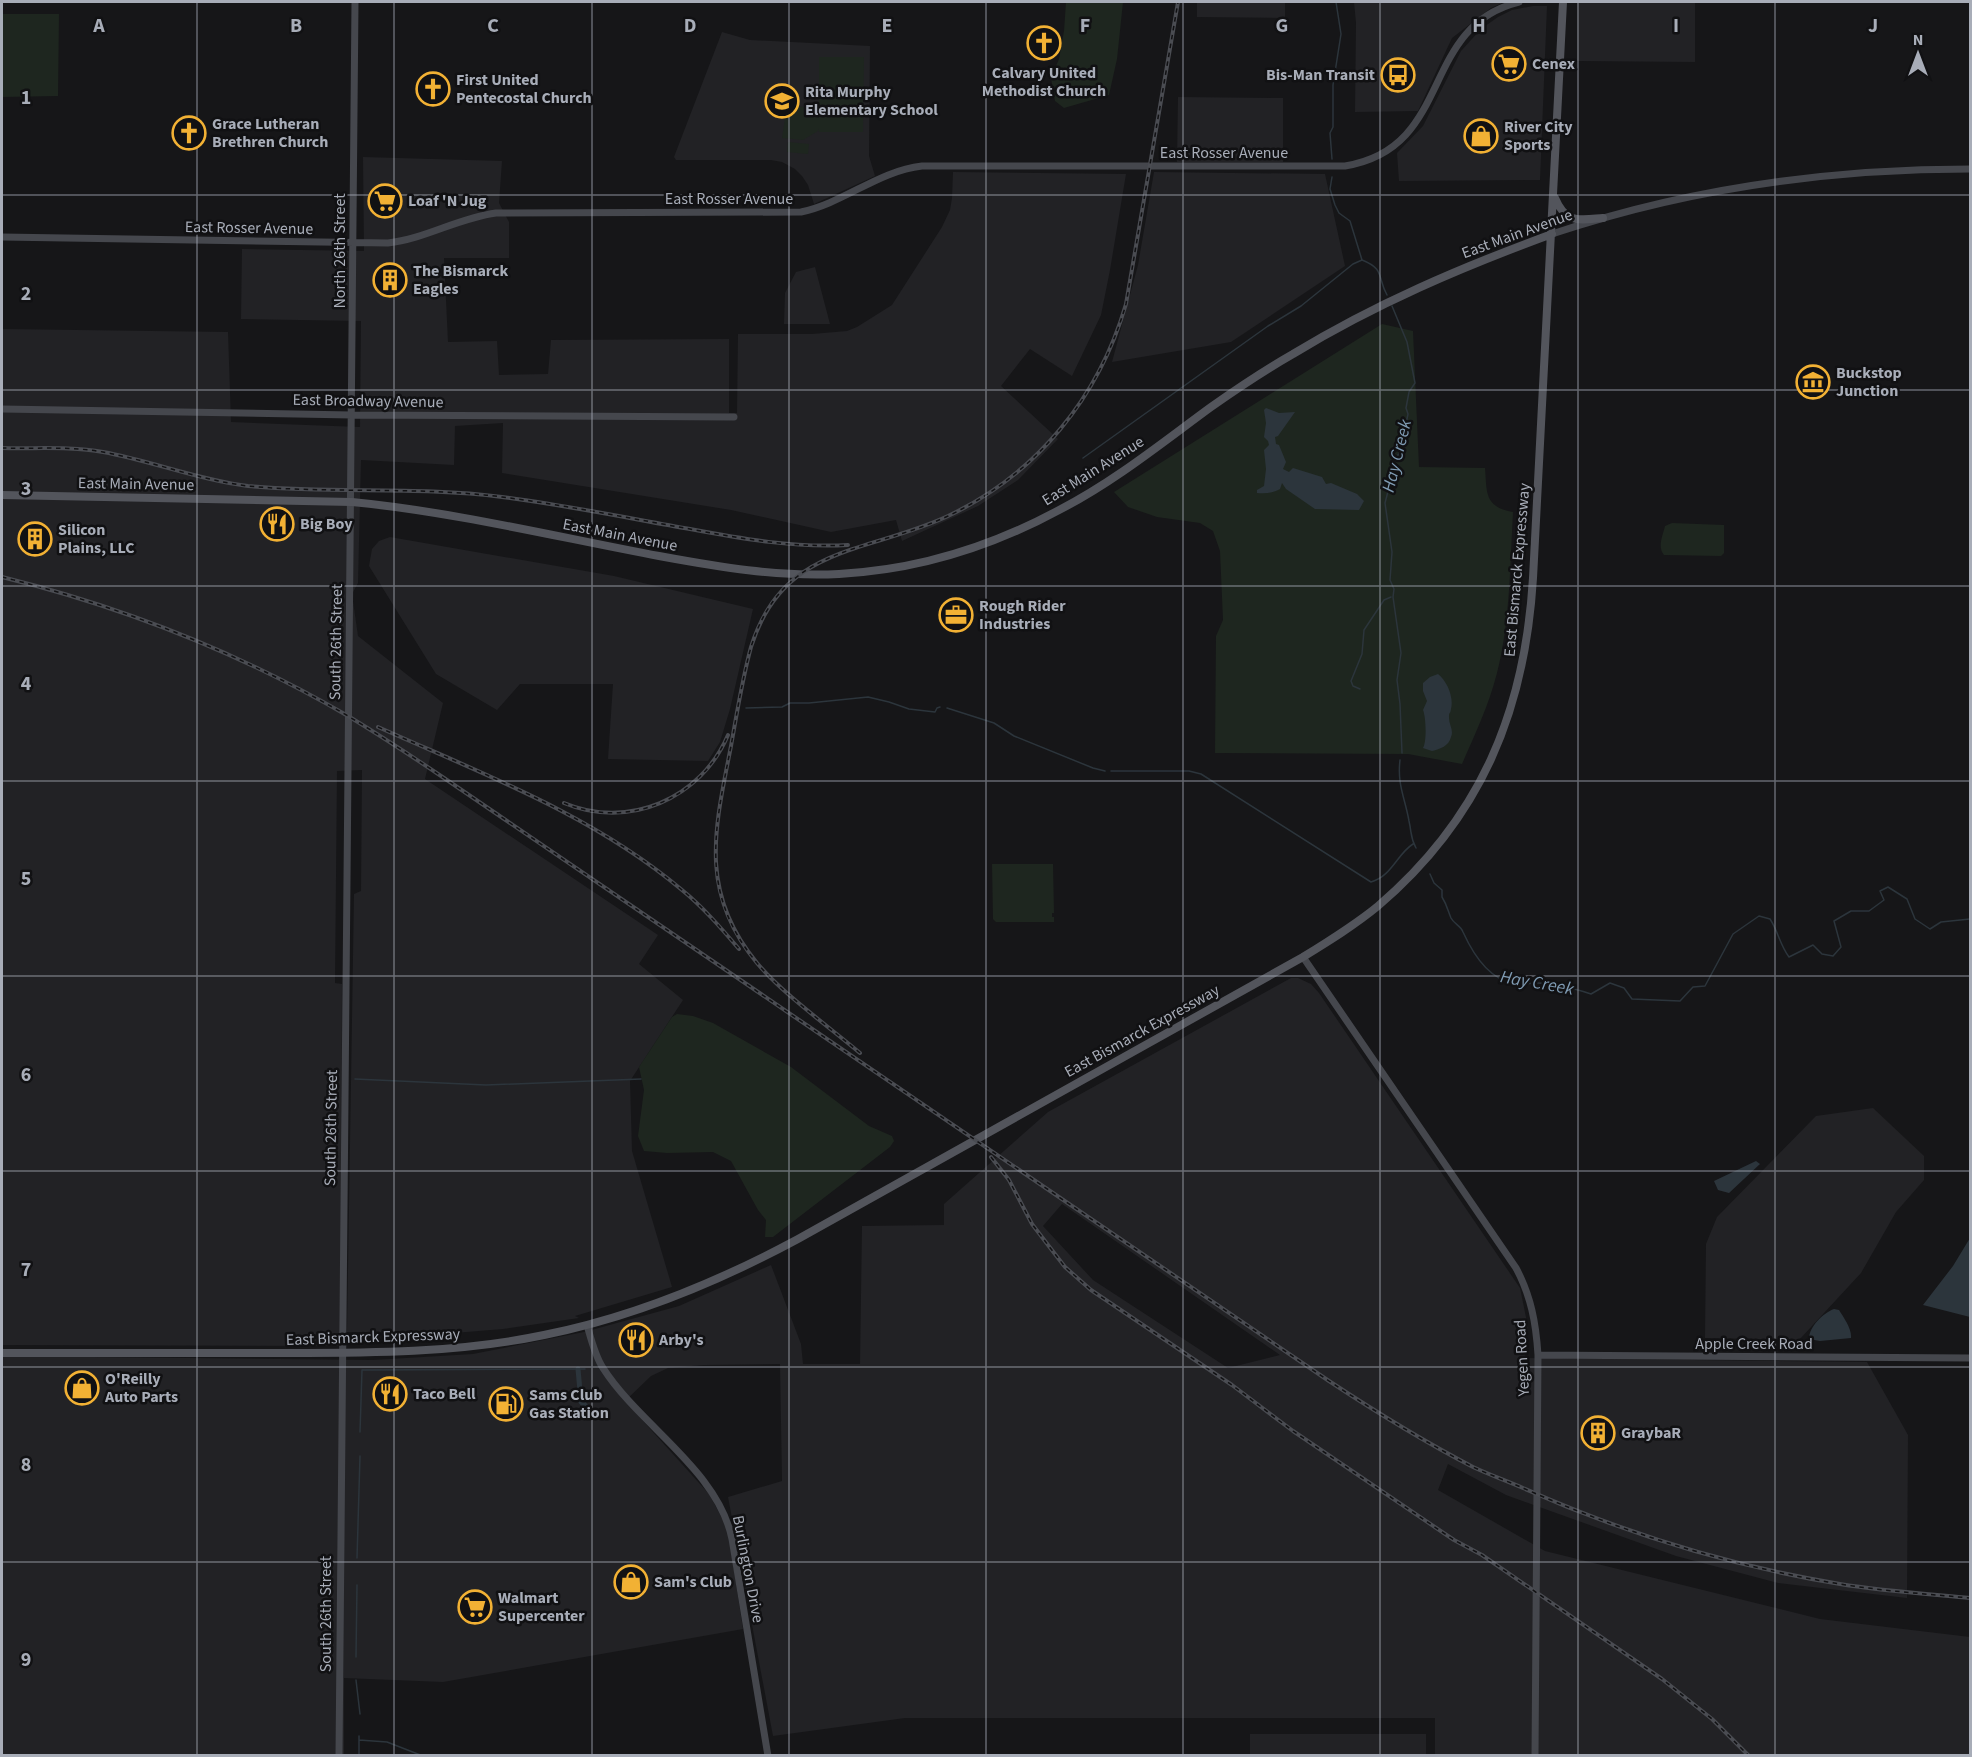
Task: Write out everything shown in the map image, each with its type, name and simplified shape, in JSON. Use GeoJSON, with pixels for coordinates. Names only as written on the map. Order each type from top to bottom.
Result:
{"type":"FeatureCollection","features":[{"type":"Feature","properties":{"kind":"main road","name":"East Bismarck Expressway"},"geometry":{"type":"LineString","coordinates":[[2,1353],[343,1353],[406,1352],[468,1347],[527,1339],[587,1325],[671,1298],[751,1263],[1303,957],[1365,916],[1399,887],[1426,858],[1471,798],[1496,749],[1508,719],[1522,669],[1530,615],[1563,2]]}},
{"type":"Feature","properties":{"kind":"main road"},"geometry":{"type":"LineString","coordinates":[[1554,196],[1565,216],[1584,219],[1603,218]]}},
{"type":"Feature","properties":{"kind":"main road","name":"East Main Avenue"},"geometry":{"type":"LineString","coordinates":[[2,495],[352,502],[404,507],[619,549],[760,572],[828,574],[906,566],[980,545],[1061,509],[1153,450],[1250,380],[1335,329],[1422,285],[1552,234]]}},
{"type":"Feature","properties":{"kind":"street","name":"North 26th Street"},"geometry":{"type":"LineString","coordinates":[[352,502],[355,2]]}},
{"type":"Feature","properties":{"kind":"street","name":"East Rosser Avenue"},"geometry":{"type":"LineString","coordinates":[[2,237],[353,244],[403,241],[429,234],[473,217],[496,213],[801,212],[831,204],[893,173],[922,166],[1339,167],[1374,158],[1406,136],[1423,114],[1447,61],[1463,36],[1485,16],[1519,2]]}},
{"type":"Feature","properties":{"kind":"street","name":"East Main Avenue"},"geometry":{"type":"LineString","coordinates":[[1552,234],[1603,218],[1675,200],[1798,179],[1888,171],[1971,169]]}},
{"type":"Feature","properties":{"kind":"street","name":"East Broadway Avenue"},"geometry":{"type":"LineString","coordinates":[[2,409],[352,415],[734,417]]}},
{"type":"Feature","properties":{"kind":"street","name":"South 26th Street"},"geometry":{"type":"LineString","coordinates":[[339,1755],[352,502]]}},
{"type":"Feature","properties":{"kind":"street","name":"Yegen Road"},"geometry":{"type":"LineString","coordinates":[[1303,957],[1516,1268],[1532,1308],[1536,1325],[1538,1355],[1535,1755]]}},
{"type":"Feature","properties":{"kind":"street","name":"Burlington Drive"},"geometry":{"type":"LineString","coordinates":[[587,1325],[604,1370],[705,1483],[723,1511],[732,1539],[768,1755]]}},
{"type":"Feature","properties":{"kind":"street","name":"Apple Creek Road"},"geometry":{"type":"LineString","coordinates":[[1538,1355],[1971,1358]]}},
{"type":"Feature","properties":{"kind":"shaded area"},"geometry":{"type":"Polygon","coordinates":[[[1066,2],[1123,2],[1117,59],[1109,95],[1064,108],[1055,101],[1051,78],[1059,59],[1066,2]]]}},
{"type":"Feature","properties":{"kind":"shaded area"},"geometry":{"type":"Polygon","coordinates":[[[1197,2],[1285,2],[1285,18],[1197,17],[1197,2]]]}},
{"type":"Feature","properties":{"kind":"shaded area"},"geometry":{"type":"Polygon","coordinates":[[[1354,2],[1504,2],[1491,8],[1452,38],[1418,111],[1355,112],[1356,23],[1354,2]]]}},
{"type":"Feature","properties":{"kind":"shaded area"},"geometry":{"type":"Polygon","coordinates":[[[1577,2],[1695,2],[1695,62],[1577,61],[1577,2]]]}},
{"type":"Feature","properties":{"kind":"shaded area"},"geometry":{"type":"Polygon","coordinates":[[[1547,6],[1540,180],[1399,181],[1397,153],[1423,126],[1461,51],[1481,29],[1498,17],[1512,10],[1547,6]]]}},
{"type":"Feature","properties":{"kind":"shaded area"},"geometry":{"type":"Polygon","coordinates":[[[2,14],[59,14],[58,96],[2,97],[2,14]]]}},
{"type":"Feature","properties":{"kind":"shaded area","name":"Rita Murphy Elementary School"},"geometry":{"type":"Polygon","coordinates":[[[722,32],[750,40],[870,46],[869,156],[875,176],[814,204],[808,185],[802,176],[782,162],[676,160],[674,157],[722,32]]]}},
{"type":"Feature","properties":{"kind":"shaded area"},"geometry":{"type":"Polygon","coordinates":[[[819,57],[864,57],[863,132],[819,132],[818,128],[818,131],[803,140],[782,138],[787,105],[819,109],[819,57]]]}},
{"type":"Feature","properties":{"kind":"shaded area"},"geometry":{"type":"Polygon","coordinates":[[[1178,97],[1283,98],[1283,162],[1177,162],[1178,97]]]}},
{"type":"Feature","properties":{"kind":"shaded area"},"geometry":{"type":"Polygon","coordinates":[[[788,142],[809,144],[808,154],[787,152],[788,142]]]}},
{"type":"Feature","properties":{"kind":"shaded area"},"geometry":{"type":"Polygon","coordinates":[[[363,157],[502,161],[499,203],[509,222],[509,258],[444,258],[448,342],[497,341],[499,375],[548,374],[551,340],[729,339],[729,413],[737,413],[738,334],[812,334],[847,331],[892,305],[942,227],[950,210],[953,172],[1126,174],[1101,315],[1072,376],[1030,349],[1001,386],[1058,439],[1018,480],[978,506],[902,541],[896,520],[831,532],[731,510],[502,473],[503,423],[455,426],[454,465],[361,460],[358,583],[352,594],[358,636],[443,703],[425,779],[658,935],[639,964],[683,1000],[630,1081],[632,1151],[672,1287],[575,1316],[579,1318],[503,1329],[454,1333],[347,1332],[354,894],[361,891],[362,770],[337,771],[335,983],[342,984],[341,1346],[2,1345],[2,329],[228,332],[231,422],[360,427],[361,321],[241,319],[242,249],[364,251],[363,157]]]}},
{"type":"Feature","properties":{"kind":"shaded area"},"geometry":{"type":"Polygon","coordinates":[[[1154,172],[1325,174],[1345,266],[1231,342],[1112,362],[1138,265],[1154,172]]]}},
{"type":"Feature","properties":{"kind":"shaded area"},"geometry":{"type":"Polygon","coordinates":[[[815,267],[830,324],[784,324],[785,293],[796,272],[815,267]]]}},
{"type":"Feature","properties":{"kind":"shaded area"},"geometry":{"type":"Polygon","coordinates":[[[1382,324],[1413,331],[1419,467],[1485,468],[1487,491],[1492,502],[1504,510],[1513,512],[1505,634],[1494,685],[1486,708],[1462,764],[1408,754],[1215,753],[1216,636],[1223,620],[1220,551],[1213,531],[1200,523],[1157,517],[1128,507],[1114,492],[1382,324]]]}},
{"type":"Feature","properties":{"kind":"shaded area"},"geometry":{"type":"Polygon","coordinates":[[[1266,408],[1279,413],[1295,412],[1275,437],[1276,444],[1279,445],[1286,462],[1283,469],[1289,472],[1293,468],[1322,477],[1326,484],[1331,483],[1357,494],[1364,501],[1359,510],[1315,509],[1286,489],[1282,483],[1280,489],[1269,493],[1257,493],[1257,490],[1264,486],[1266,469],[1264,450],[1269,445],[1264,437],[1266,423],[1264,410],[1266,408]]]}},
{"type":"Feature","properties":{"kind":"shaded area"},"geometry":{"type":"Polygon","coordinates":[[[1672,523],[1724,525],[1724,553],[1721,556],[1664,555],[1661,548],[1662,537],[1665,526],[1672,523]]]}},
{"type":"Feature","properties":{"kind":"shaded area"},"geometry":{"type":"Polygon","coordinates":[[[390,537],[614,576],[753,609],[730,709],[720,742],[708,761],[608,759],[613,684],[520,684],[497,710],[436,674],[369,566],[372,549],[379,541],[390,537]]]}},
{"type":"Feature","properties":{"kind":"shaded area"},"geometry":{"type":"Polygon","coordinates":[[[1438,674],[1451,694],[1452,704],[1449,718],[1452,734],[1446,745],[1432,751],[1423,748],[1426,729],[1423,710],[1427,701],[1423,683],[1438,674]]]}},
{"type":"Feature","properties":{"kind":"shaded area"},"geometry":{"type":"Polygon","coordinates":[[[992,864],[1053,864],[1054,913],[1052,917],[1054,917],[1054,922],[996,922],[993,919],[992,864]]]}},
{"type":"Feature","properties":{"kind":"shaded area"},"geometry":{"type":"Polygon","coordinates":[[[1291,978],[1298,978],[1311,984],[1319,993],[1520,1288],[1528,1327],[1525,1358],[1867,1362],[1908,1435],[1907,1598],[1778,1583],[1676,1556],[1506,1495],[1448,1464],[1438,1490],[1545,1551],[1820,1619],[1970,1637],[1970,1755],[1435,1755],[1435,1718],[905,1718],[773,1736],[728,1497],[782,1481],[780,1364],[668,1368],[651,1376],[625,1401],[709,1494],[720,1514],[728,1531],[743,1629],[443,1682],[344,1678],[344,1755],[2,1755],[2,1356],[373,1360],[473,1354],[584,1332],[679,1306],[771,1265],[801,1344],[803,1364],[860,1364],[862,1226],[944,1225],[944,1204],[1048,1112],[1291,978]],[[1062,1204],[1043,1226],[1093,1280],[1228,1368],[1280,1355],[1062,1204]]]}},
{"type":"Feature","properties":{"kind":"shaded area"},"geometry":{"type":"Polygon","coordinates":[[[677,1014],[693,1016],[713,1023],[791,1067],[869,1126],[892,1136],[894,1141],[890,1147],[773,1237],[765,1237],[766,1220],[731,1161],[713,1152],[644,1151],[638,1136],[644,1090],[639,1067],[672,1017],[677,1014]]]}},
{"type":"Feature","properties":{"kind":"shaded area"},"geometry":{"type":"Polygon","coordinates":[[[1873,1108],[1924,1156],[1924,1180],[1896,1212],[1861,1273],[1799,1340],[1705,1338],[1706,1244],[1717,1217],[1816,1116],[1873,1108]]]}},
{"type":"Feature","properties":{"kind":"shaded area"},"geometry":{"type":"Polygon","coordinates":[[[1756,1161],[1760,1164],[1729,1193],[1718,1190],[1714,1181],[1756,1161]]]}},
{"type":"Feature","properties":{"kind":"shaded area"},"geometry":{"type":"Polygon","coordinates":[[[1970,1238],[1970,1317],[1923,1305],[1953,1266],[1970,1238]]]}},
{"type":"Feature","properties":{"kind":"shaded area"},"geometry":{"type":"Polygon","coordinates":[[[1834,1309],[1839,1310],[1845,1320],[1851,1338],[1820,1341],[1809,1339],[1811,1330],[1817,1321],[1834,1309]]]}},
{"type":"Feature","properties":{"kind":"shaded area"},"geometry":{"type":"Polygon","coordinates":[[[1250,1734],[1426,1734],[1426,1755],[1250,1755],[1250,1734]]]}},
{"type":"Feature","properties":{"kind":"waterway","name":"Hay Creek"},"geometry":{"type":"LineString","coordinates":[[1332,159],[1330,133],[1333,127],[1333,85],[1341,34],[1336,2]]}},
{"type":"Feature","properties":{"kind":"waterway","name":"Hay Creek"},"geometry":{"type":"LineString","coordinates":[[1332,177],[1330,189],[1335,205],[1339,213],[1350,221],[1362,260],[1377,270],[1387,295]]}},
{"type":"Feature","properties":{"kind":"waterway"},"geometry":{"type":"LineString","coordinates":[[1083,458],[1268,326],[1301,306],[1353,264],[1362,260]]}},
{"type":"Feature","properties":{"kind":"waterway","name":"Hay Creek"},"geometry":{"type":"LineString","coordinates":[[1392,306],[1407,342],[1415,383],[1409,392],[1406,408],[1408,414],[1400,452],[1393,462],[1393,472],[1385,503],[1392,552],[1390,580],[1394,589],[1393,597],[1401,653],[1397,680],[1402,753]]}},
{"type":"Feature","properties":{"kind":"waterway"},"geometry":{"type":"LineString","coordinates":[[1360,689],[1353,686],[1351,681],[1362,654],[1364,630],[1384,600],[1391,597]]}},
{"type":"Feature","properties":{"kind":"waterway"},"geometry":{"type":"LineString","coordinates":[[746,708],[782,707],[790,703],[868,697],[909,709],[935,712],[940,707]]}},
{"type":"Feature","properties":{"kind":"waterway"},"geometry":{"type":"LineString","coordinates":[[947,708],[994,723],[1014,736],[1105,771]]}},
{"type":"Feature","properties":{"kind":"waterway","name":"Hay Creek"},"geometry":{"type":"LineString","coordinates":[[1400,760],[1400,784],[1416,848]]}},
{"type":"Feature","properties":{"kind":"waterway"},"geometry":{"type":"LineString","coordinates":[[1111,771],[1189,771],[1201,774],[1371,882],[1384,875],[1413,844]]}},
{"type":"Feature","properties":{"kind":"waterway","name":"Hay Creek"},"geometry":{"type":"LineString","coordinates":[[1430,874],[1434,883],[1442,890],[1442,897],[1452,920],[1462,930],[1482,964],[1504,981],[1516,984],[1551,984],[1591,994],[1610,983],[1624,988],[1632,999],[1680,1001],[1693,987],[1705,986],[1733,934],[1759,916],[1770,919],[1789,957],[1813,945],[1822,954],[1833,956],[1841,947],[1834,921],[1851,911],[1869,911],[1884,900],[1880,891],[1888,887],[1907,899],[1915,919],[1930,929],[1941,922],[1970,919]]}},
{"type":"Feature","properties":{"kind":"waterway"},"geometry":{"type":"LineString","coordinates":[[355,1079],[486,1085],[641,1079]]}},
{"type":"Feature","properties":{"kind":"waterway"},"geometry":{"type":"LineString","coordinates":[[578,1369],[581,1402],[587,1407]]}},
{"type":"Feature","properties":{"kind":"waterway"},"geometry":{"type":"LineString","coordinates":[[360,1432],[362,1370],[585,1369]]}},
{"type":"Feature","properties":{"kind":"waterway"},"geometry":{"type":"LineString","coordinates":[[357,1558],[360,1456]]}},
{"type":"Feature","properties":{"kind":"waterway"},"geometry":{"type":"LineString","coordinates":[[356,1657],[357,1585]]}},
{"type":"Feature","properties":{"kind":"waterway"},"geometry":{"type":"LineString","coordinates":[[356,1680],[360,1714]]}},
{"type":"Feature","properties":{"kind":"waterway"},"geometry":{"type":"LineString","coordinates":[[359,1736],[359,1756]]}},
{"type":"Feature","properties":{"kind":"waterway"},"geometry":{"type":"LineString","coordinates":[[359,1740],[387,1742],[423,1756]]}},
{"type":"Feature","properties":{"kind":"railway"},"geometry":{"type":"LineString","coordinates":[[860,1053],[793,998],[757,963],[738,937],[726,911],[719,885],[716,859],[720,805],[751,647],[765,613],[784,588],[806,570],[831,557],[948,516],[980,499],[1010,478],[1036,455],[1081,401],[1114,338],[1126,304],[1178,2]]}},
{"type":"Feature","properties":{"kind":"railway"},"geometry":{"type":"LineString","coordinates":[[2,448],[91,450],[248,486],[311,490],[439,492],[502,497],[749,539],[788,544],[848,545]]}},
{"type":"Feature","properties":{"kind":"railway"},"geometry":{"type":"LineString","coordinates":[[2,577],[92,603],[180,634],[265,672],[348,716],[444,778],[1329,1381],[1400,1426],[1473,1467],[1600,1519],[1718,1558],[1840,1584],[1970,1598]]}},
{"type":"Feature","properties":{"kind":"railway"},"geometry":{"type":"LineString","coordinates":[[378,727],[497,779],[612,840],[648,863],[690,897],[739,949]]}},
{"type":"Feature","properties":{"kind":"railway"},"geometry":{"type":"LineString","coordinates":[[564,803],[588,810],[613,813],[637,810],[660,803],[681,792],[700,776],[716,757],[728,735]]}},
{"type":"Feature","properties":{"kind":"railway"},"geometry":{"type":"LineString","coordinates":[[991,1157],[1009,1180],[1032,1224],[1065,1267],[1091,1290],[1232,1385],[1293,1431],[1454,1540],[1482,1555],[1662,1679],[1712,1719],[1749,1756]]}},
{"type":"Feature","properties":{"kind":"place","name":"Calvary United Methodist Church"},"geometry":{"type":"Point","coordinates":[1044,43]}},
{"type":"Feature","properties":{"kind":"place","name":"Cenex"},"geometry":{"type":"Point","coordinates":[1509,64]}},
{"type":"Feature","properties":{"kind":"place","name":"Bis-Man Transit"},"geometry":{"type":"Point","coordinates":[1398,75]}},
{"type":"Feature","properties":{"kind":"place","name":"First United Pentecostal Church"},"geometry":{"type":"Point","coordinates":[433,89]}},
{"type":"Feature","properties":{"kind":"place","name":"Rita Murphy Elementary School"},"geometry":{"type":"Point","coordinates":[782,101]}},
{"type":"Feature","properties":{"kind":"place","name":"Grace Lutheran Brethren Church"},"geometry":{"type":"Point","coordinates":[189,133]}},
{"type":"Feature","properties":{"kind":"place","name":"River City Sports"},"geometry":{"type":"Point","coordinates":[1481,136]}},
{"type":"Feature","properties":{"kind":"place","name":"Loaf 'N Jug"},"geometry":{"type":"Point","coordinates":[385,201]}},
{"type":"Feature","properties":{"kind":"place","name":"The Bismarck Eagles"},"geometry":{"type":"Point","coordinates":[390,280]}},
{"type":"Feature","properties":{"kind":"place","name":"Buckstop Junction"},"geometry":{"type":"Point","coordinates":[1813,382]}},
{"type":"Feature","properties":{"kind":"place","name":"Big Boy"},"geometry":{"type":"Point","coordinates":[277,524]}},
{"type":"Feature","properties":{"kind":"place","name":"Silicon Plains, LLC"},"geometry":{"type":"Point","coordinates":[35,539]}},
{"type":"Feature","properties":{"kind":"place","name":"Rough Rider Industries"},"geometry":{"type":"Point","coordinates":[956,615]}},
{"type":"Feature","properties":{"kind":"place","name":"Arby's"},"geometry":{"type":"Point","coordinates":[636,1340]}},
{"type":"Feature","properties":{"kind":"place","name":"O'Reilly Auto Parts"},"geometry":{"type":"Point","coordinates":[82,1388]}},
{"type":"Feature","properties":{"kind":"place","name":"Taco Bell"},"geometry":{"type":"Point","coordinates":[390,1394]}},
{"type":"Feature","properties":{"kind":"place","name":"Sams Club Gas Station"},"geometry":{"type":"Point","coordinates":[506,1404]}},
{"type":"Feature","properties":{"kind":"place","name":"GraybaR"},"geometry":{"type":"Point","coordinates":[1598,1433]}},
{"type":"Feature","properties":{"kind":"place","name":"Sam's Club"},"geometry":{"type":"Point","coordinates":[631,1582]}},
{"type":"Feature","properties":{"kind":"place","name":"Walmart Supercenter"},"geometry":{"type":"Point","coordinates":[475,1607]}}]}
